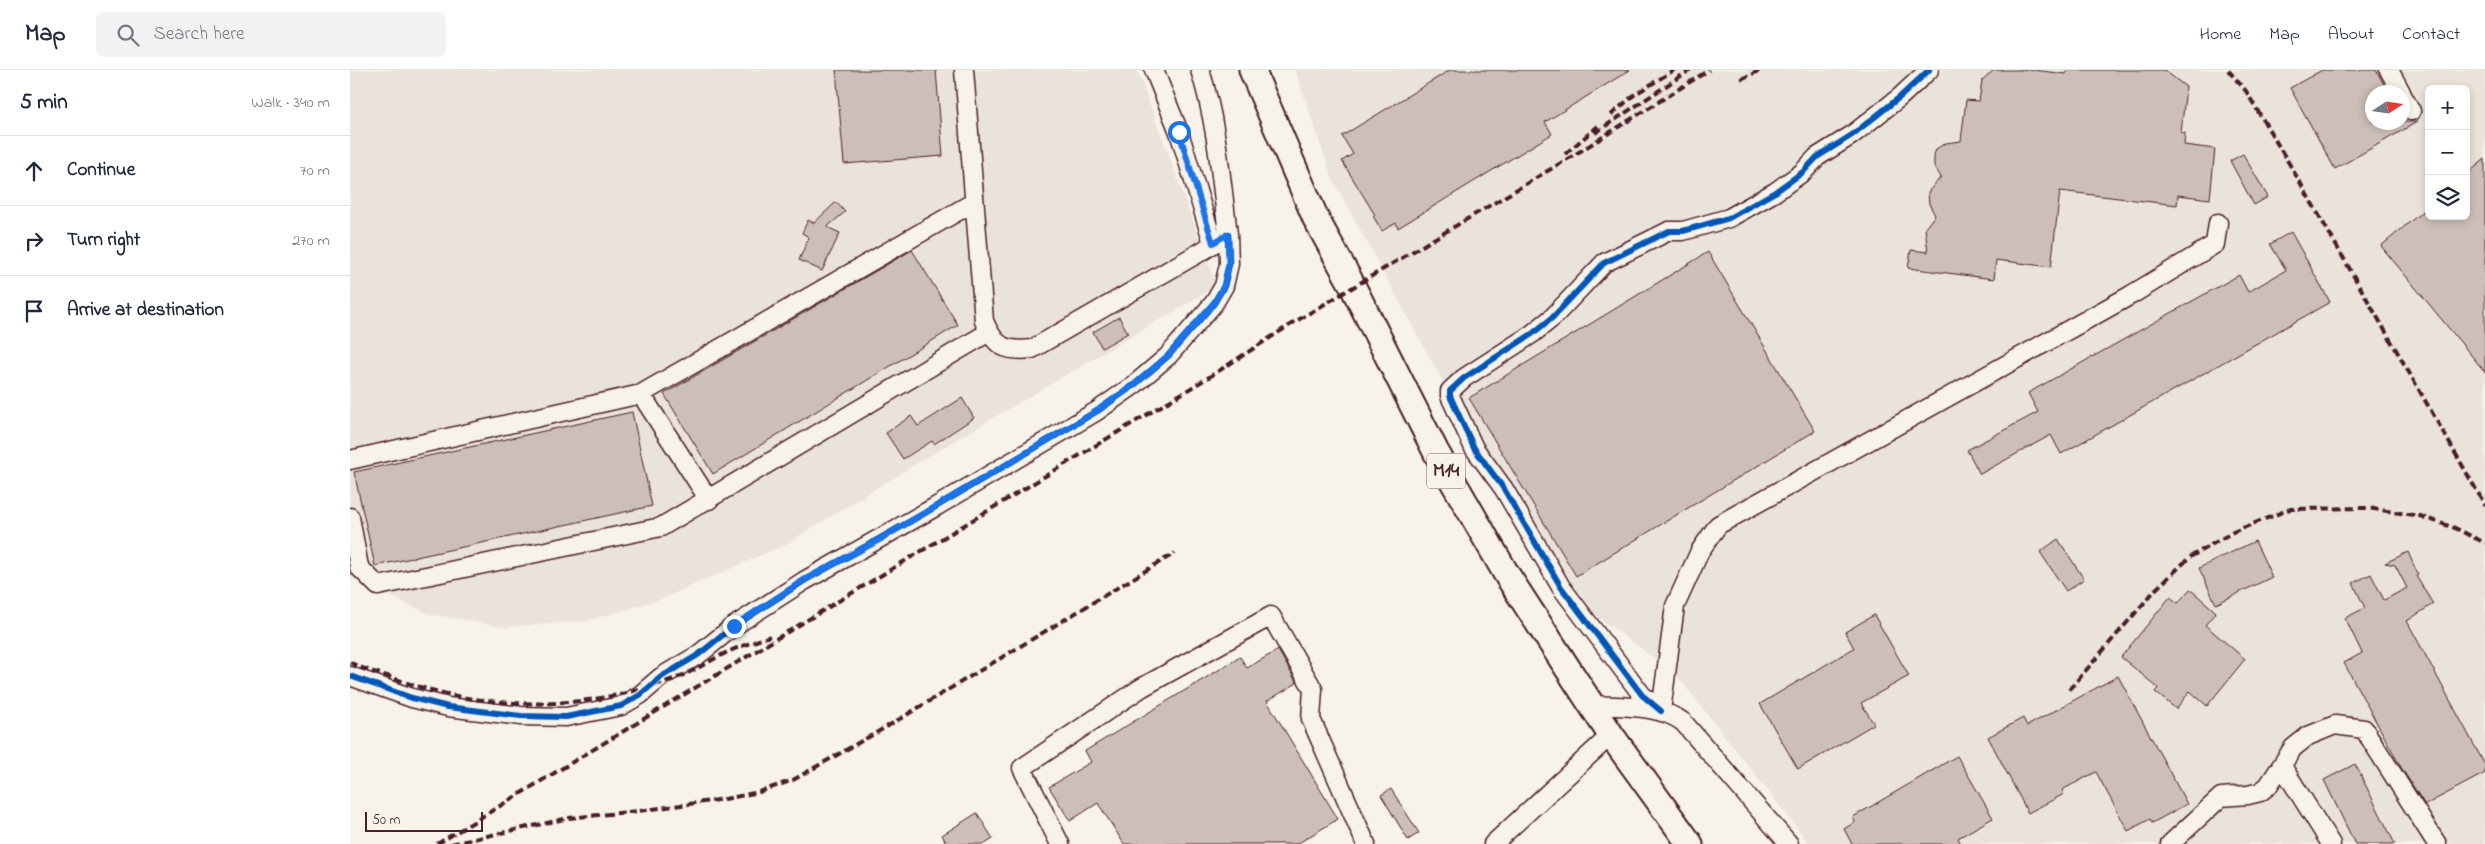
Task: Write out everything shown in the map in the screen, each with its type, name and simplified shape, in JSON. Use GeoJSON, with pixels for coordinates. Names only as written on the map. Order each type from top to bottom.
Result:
{"type":"FeatureCollection","features":[{"type":"Feature","properties":{"kind":"highway","name":"M14"},"geometry":{"type":"LineString","coordinates":[[1252,70],[1316,219],[1349,279],[1436,452],[1507,575],[1610,735],[1690,844]]}},
{"type":"Feature","properties":{"kind":"street"},"geometry":{"type":"LineString","coordinates":[[964,70],[984,321],[989,332],[999,345],[1013,351],[1032,349],[1204,250],[1221,238]]}},
{"type":"Feature","properties":{"kind":"street"},"geometry":{"type":"LineString","coordinates":[[350,676],[412,698],[448,707],[521,716],[566,717],[620,706],[640,694],[661,677],[698,656],[734,626],[804,580],[937,506],[1097,411],[1134,385],[1168,356],[1214,303],[1224,286],[1229,264],[1221,238],[1154,70]]}},
{"type":"Feature","properties":{"kind":"street"},"geometry":{"type":"LineString","coordinates":[[1200,70],[1207,93],[1219,162],[1221,238]]}},
{"type":"Feature","properties":{"kind":"street"},"geometry":{"type":"LineString","coordinates":[[1661,711],[1642,695],[1561,587],[1504,488],[1474,448],[1450,396],[1450,391],[1464,378],[1532,334],[1552,318],[1604,263],[1669,231],[1683,231],[1728,218],[1774,192],[1803,172],[1817,157],[1852,135],[1900,97],[1929,70]]}},
{"type":"Feature","properties":{"kind":"street"},"geometry":{"type":"LineString","coordinates":[[2389,70],[2397,85]]}},
{"type":"Feature","properties":{"kind":"street"},"geometry":{"type":"LineString","coordinates":[[350,460],[641,394],[974,202]]}},
{"type":"Feature","properties":{"kind":"street"},"geometry":{"type":"LineString","coordinates":[[1661,711],[1675,606],[1700,551],[1718,525],[1860,448],[2139,290],[2215,244],[2218,223]]}},
{"type":"Feature","properties":{"kind":"street"},"geometry":{"type":"LineString","coordinates":[[350,517],[359,567],[378,586],[661,527],[989,332]]}},
{"type":"Feature","properties":{"kind":"street"},"geometry":{"type":"LineString","coordinates":[[641,394],[709,500]]}},
{"type":"Feature","properties":{"kind":"street"},"geometry":{"type":"LineString","coordinates":[[1060,844],[1022,768],[1141,688],[1271,616],[1313,689],[1311,719],[1361,842]]}},
{"type":"Feature","properties":{"kind":"street"},"geometry":{"type":"LineString","coordinates":[[1592,705],[1661,711],[1675,716],[1683,722],[1789,844]]}},
{"type":"Feature","properties":{"kind":"street"},"geometry":{"type":"LineString","coordinates":[[2170,844],[2221,797],[2260,792],[2268,786],[2293,748],[2308,736],[2334,725],[2364,729],[2437,844]]}},
{"type":"Feature","properties":{"kind":"street"},"geometry":{"type":"LineString","coordinates":[[1493,844],[1610,735]]}},
{"type":"Feature","properties":{"kind":"street"},"geometry":{"type":"LineString","coordinates":[[2282,766],[2331,844]]}},
{"type":"Feature","properties":{"kind":"shaded area"},"geometry":{"type":"Polygon","coordinates":[[[350,70],[1137,70],[1217,286],[947,445],[784,545],[664,598],[587,621],[504,627],[429,614],[350,577],[350,70]]]}},
{"type":"Feature","properties":{"kind":"shaded area"},"geometry":{"type":"Polygon","coordinates":[[[1295,70],[2485,70],[2485,844],[1810,844],[1674,672],[1554,586],[1332,178],[1295,70]]]}},
{"type":"Feature","properties":{"kind":"building"},"geometry":{"type":"Polygon","coordinates":[[[836,70],[936,70],[943,156],[844,164],[836,70]]]}},
{"type":"Feature","properties":{"kind":"building"},"geometry":{"type":"Polygon","coordinates":[[[1450,70],[1630,70],[1545,122],[1552,134],[1398,228],[1396,223],[1382,231],[1373,216],[1375,215],[1342,161],[1353,154],[1342,136],[1450,70]]]}},
{"type":"Feature","properties":{"kind":"building"},"geometry":{"type":"Polygon","coordinates":[[[1994,70],[2034,70],[2066,74],[2067,70],[2164,70],[2186,87],[2181,133],[2185,133],[2184,145],[2215,149],[2210,199],[2178,195],[2177,205],[2060,191],[2051,267],[1996,260],[1994,279],[1908,268],[1911,250],[1928,252],[1925,228],[1935,215],[1929,204],[1928,192],[1941,177],[1934,166],[1936,149],[1946,143],[1961,141],[1966,100],[1979,101],[1982,80],[1994,70]]]}},
{"type":"Feature","properties":{"kind":"building"},"geometry":{"type":"Polygon","coordinates":[[[2322,70],[2376,70],[2384,85],[2365,85],[2365,130],[2403,130],[2335,169],[2290,88],[2322,70]]]}},
{"type":"Feature","properties":{"kind":"building"},"geometry":{"type":"Polygon","coordinates":[[[2243,154],[2268,197],[2254,205],[2230,161],[2243,154]]]}},
{"type":"Feature","properties":{"kind":"building"},"geometry":{"type":"Polygon","coordinates":[[[2485,159],[2485,372],[2381,246],[2425,209],[2425,220],[2470,220],[2470,172],[2485,159]]]}},
{"type":"Feature","properties":{"kind":"building"},"geometry":{"type":"Polygon","coordinates":[[[836,202],[845,212],[827,227],[840,233],[822,271],[799,260],[809,237],[802,233],[808,220],[814,223],[836,202]]]}},
{"type":"Feature","properties":{"kind":"building"},"geometry":{"type":"Polygon","coordinates":[[[2291,232],[2330,302],[2061,454],[2051,435],[1980,474],[1967,450],[2038,412],[2028,393],[2239,275],[2248,292],[2286,270],[2270,244],[2291,232]]]}},
{"type":"Feature","properties":{"kind":"building"},"geometry":{"type":"Polygon","coordinates":[[[912,250],[958,325],[713,474],[664,394],[912,250]]]}},
{"type":"Feature","properties":{"kind":"building"},"geometry":{"type":"Polygon","coordinates":[[[1708,252],[1815,431],[1576,576],[1469,398],[1708,252]]]}},
{"type":"Feature","properties":{"kind":"building"},"geometry":{"type":"Polygon","coordinates":[[[1119,317],[1128,333],[1102,348],[1093,332],[1119,317]]]}},
{"type":"Feature","properties":{"kind":"building"},"geometry":{"type":"Polygon","coordinates":[[[962,398],[974,418],[934,444],[932,441],[903,459],[886,433],[911,416],[918,426],[962,398]]]}},
{"type":"Feature","properties":{"kind":"building"},"geometry":{"type":"Polygon","coordinates":[[[632,412],[652,506],[375,566],[354,472],[632,412]]]}},
{"type":"Feature","properties":{"kind":"building"},"geometry":{"type":"Polygon","coordinates":[[[2058,539],[2084,579],[2066,591],[2040,552],[2058,539]]]}},
{"type":"Feature","properties":{"kind":"building"},"geometry":{"type":"Polygon","coordinates":[[[2255,541],[2272,577],[2216,604],[2199,568],[2255,541]]]}},
{"type":"Feature","properties":{"kind":"building"},"geometry":{"type":"Polygon","coordinates":[[[2408,552],[2418,575],[2416,576],[2433,604],[2407,621],[2485,765],[2485,773],[2425,805],[2402,769],[2344,663],[2362,653],[2345,618],[2365,608],[2353,583],[2371,574],[2384,600],[2407,588],[2395,565],[2385,563],[2408,552]]]}},
{"type":"Feature","properties":{"kind":"building"},"geometry":{"type":"Polygon","coordinates":[[[2190,589],[2216,612],[2205,625],[2245,659],[2207,706],[2190,691],[2176,709],[2155,692],[2158,688],[2121,657],[2170,597],[2178,603],[2190,589]]]}},
{"type":"Feature","properties":{"kind":"building"},"geometry":{"type":"Polygon","coordinates":[[[1874,615],[1909,676],[1861,703],[1874,724],[1798,769],[1760,704],[1854,648],[1845,632],[1874,615]]]}},
{"type":"Feature","properties":{"kind":"building"},"geometry":{"type":"Polygon","coordinates":[[[1278,650],[1297,683],[1267,701],[1338,819],[1297,844],[1124,844],[1098,803],[1070,821],[1049,787],[1091,762],[1085,751],[1240,657],[1247,668],[1278,650]]]}},
{"type":"Feature","properties":{"kind":"building"},"geometry":{"type":"Polygon","coordinates":[[[2118,676],[2187,804],[2152,823],[2150,819],[2128,831],[2096,772],[2062,790],[2064,794],[2028,813],[1988,737],[2023,718],[2027,726],[2118,676]]]}},
{"type":"Feature","properties":{"kind":"building"},"geometry":{"type":"Polygon","coordinates":[[[1957,756],[1993,818],[1958,838],[1961,844],[1852,844],[1844,829],[1855,822],[1853,817],[1957,756]]]}},
{"type":"Feature","properties":{"kind":"building"},"geometry":{"type":"Polygon","coordinates":[[[2355,764],[2395,844],[2355,844],[2324,780],[2355,764]]]}},
{"type":"Feature","properties":{"kind":"building"},"geometry":{"type":"Polygon","coordinates":[[[1391,789],[1419,833],[1408,840],[1381,795],[1391,789]]]}},
{"type":"Feature","properties":{"kind":"building"},"geometry":{"type":"Polygon","coordinates":[[[977,813],[993,839],[985,844],[947,844],[942,835],[977,813]]]}},
{"type":"Feature","properties":{"kind":"railway"},"geometry":{"type":"LineString","coordinates":[[1611,115],[1634,95],[1674,70]]}},
{"type":"Feature","properties":{"kind":"railway"},"geometry":{"type":"LineString","coordinates":[[1595,133],[1690,70]]}},
{"type":"Feature","properties":{"kind":"railway"},"geometry":{"type":"LineString","coordinates":[[437,844],[1214,374],[1293,323],[1571,157],[1709,70]]}},
{"type":"Feature","properties":{"kind":"railway"},"geometry":{"type":"LineString","coordinates":[[1741,79],[1761,70]]}},
{"type":"Feature","properties":{"kind":"railway"},"geometry":{"type":"LineString","coordinates":[[2228,70],[2246,91],[2297,177],[2485,505]]}},
{"type":"Feature","properties":{"kind":"railway"},"geometry":{"type":"LineString","coordinates":[[1565,154],[1598,126]]}},
{"type":"Feature","properties":{"kind":"railway"},"geometry":{"type":"LineString","coordinates":[[2069,690],[2156,589],[2190,557],[2233,532],[2290,509],[2367,508],[2420,516],[2455,528],[2485,543]]}},
{"type":"Feature","properties":{"kind":"railway"},"geometry":{"type":"LineString","coordinates":[[451,844],[569,818],[725,799],[759,792],[793,780],[888,726],[1175,553]]}},
{"type":"Feature","properties":{"kind":"railway"},"geometry":{"type":"LineString","coordinates":[[350,662],[428,689],[463,697],[534,704],[570,702],[606,697],[676,678],[730,651],[770,636]]}},
{"type":"Feature","properties":{"kind":"cycle path"},"geometry":{"type":"LineString","coordinates":[[1661,711],[1642,695],[1561,587],[1504,489],[1474,448],[1450,396],[1450,391],[1464,378],[1532,334],[1552,318],[1604,263],[1669,231],[1683,231],[1729,218],[1775,192],[1803,172],[1817,157],[1852,135],[1900,97],[1929,70]]}},
{"type":"Feature","properties":{"kind":"cycle path"},"geometry":{"type":"LineString","coordinates":[[350,676],[412,698],[448,707],[521,716],[566,717],[621,706],[640,695],[661,677],[698,655],[734,626],[804,581],[937,506],[1097,411],[1134,385],[1168,356],[1214,303],[1224,286],[1229,264],[1228,234]]}},
{"type":"Feature","properties":{"kind":"route"},"geometry":{"type":"LineString","coordinates":[[734,626],[804,580],[881,539],[1097,411],[1134,385],[1168,356],[1214,303],[1224,286],[1229,264],[1228,234],[1213,243],[1179,132]]}}]}
